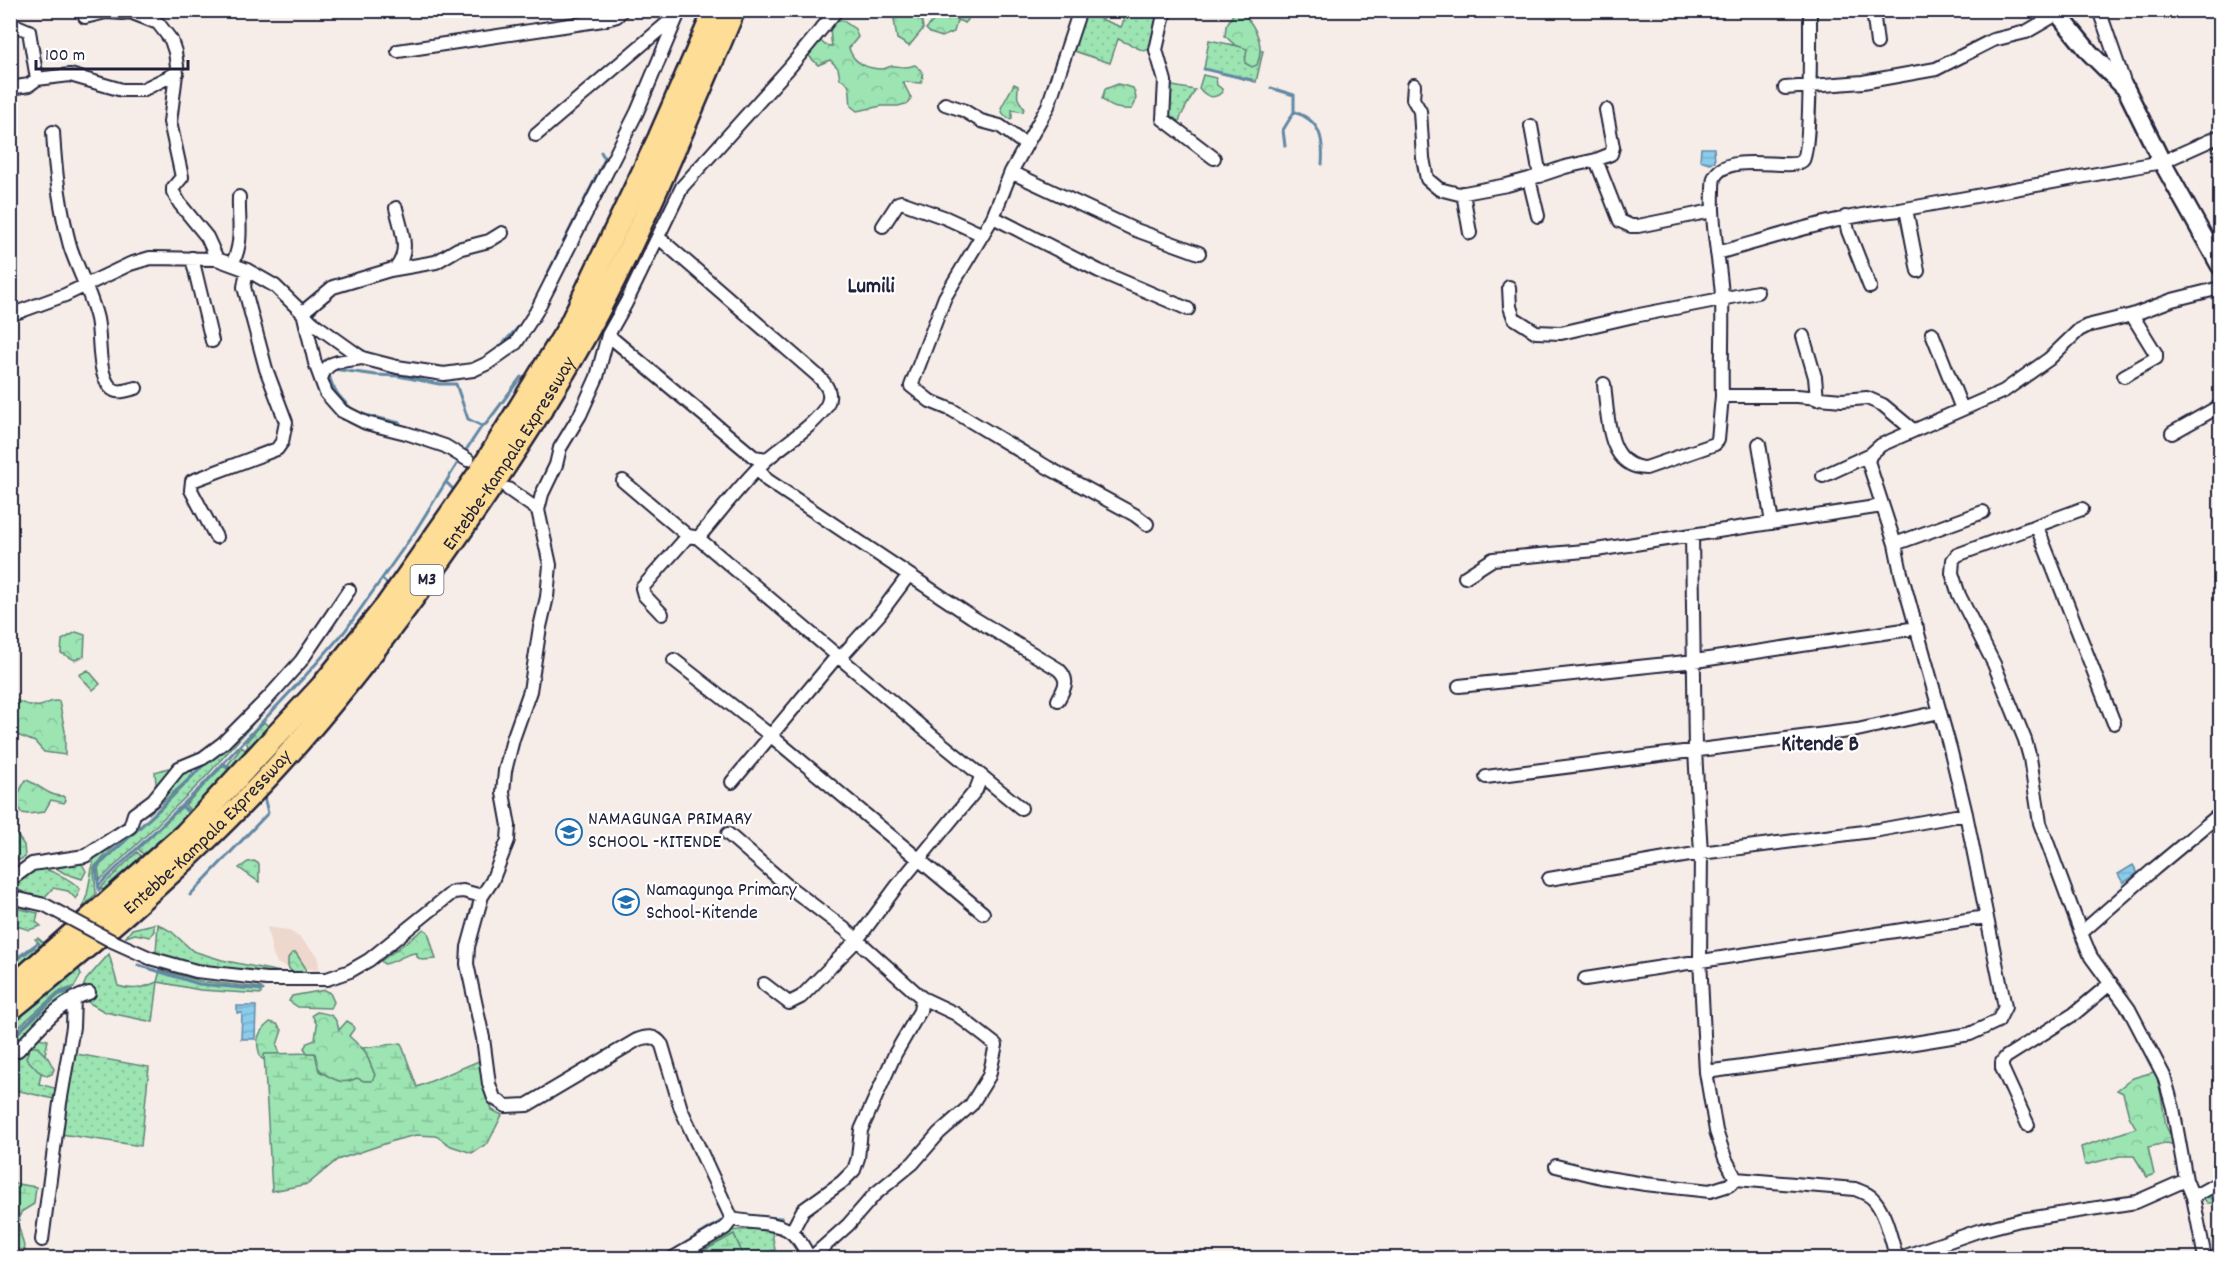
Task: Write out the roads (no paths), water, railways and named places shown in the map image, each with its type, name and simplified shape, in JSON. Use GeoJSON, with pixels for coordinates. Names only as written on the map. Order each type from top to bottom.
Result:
{"type":"FeatureCollection","features":[{"type":"Feature","properties":{"kind":"highway","name":"Entebbe-Kampala Expressway"},"geometry":{"type":"LineString","coordinates":[[10,989],[185,834],[322,686],[387,605],[480,472],[568,327],[646,167],[715,10]]}},
{"type":"Feature","properties":{"kind":"highway","name":"Entebbe-Kampala Expressway"},"geometry":{"type":"LineString","coordinates":[[10,1010],[57,972],[186,858],[242,804],[308,731],[387,636],[497,481],[585,336],[657,191],[734,10]]}},
{"type":"Feature","properties":{"kind":"street"},"geometry":{"type":"LineString","coordinates":[[399,51],[603,20],[617,16],[622,10]]}},
{"type":"Feature","properties":{"kind":"street"},"geometry":{"type":"LineString","coordinates":[[732,1219],[681,1109],[662,1045],[657,1039],[646,1036],[637,1040],[527,1105],[506,1107],[495,1098],[489,1084],[483,1038],[467,964],[468,947],[482,896],[492,881],[508,840],[509,826],[503,793],[505,771],[513,739],[530,691],[547,597],[549,565],[538,510],[542,494],[556,465],[560,448],[580,415],[597,377],[608,335],[626,303],[674,202],[689,178],[789,68],[837,10]]}},
{"type":"Feature","properties":{"kind":"street"},"geometry":{"type":"LineString","coordinates":[[1080,10],[1052,98],[1011,172],[993,217],[942,303],[911,386],[930,401],[952,410],[1047,467],[1125,509],[1147,524]]}},
{"type":"Feature","properties":{"kind":"street"},"geometry":{"type":"LineString","coordinates":[[1165,10],[1156,50],[1165,81],[1163,119],[1214,158]]}},
{"type":"Feature","properties":{"kind":"street"},"geometry":{"type":"LineString","coordinates":[[1604,384],[1609,423],[1617,454],[1626,463],[1636,468],[1646,468],[1715,444],[1718,440],[1722,396],[1722,299],[1712,211],[1714,179],[1725,169],[1750,163],[1798,165],[1803,161],[1808,128],[1810,10]]}},
{"type":"Feature","properties":{"kind":"street"},"geometry":{"type":"LineString","coordinates":[[1873,10],[1877,43]]}},
{"type":"Feature","properties":{"kind":"street"},"geometry":{"type":"LineString","coordinates":[[2099,10],[2126,89],[2162,162],[2220,266]]}},
{"type":"Feature","properties":{"kind":"street"},"geometry":{"type":"LineString","coordinates":[[536,135],[680,11]]}},
{"type":"Feature","properties":{"kind":"street"},"geometry":{"type":"LineString","coordinates":[[10,315],[41,305],[130,264],[150,258],[218,259],[248,270],[275,286],[325,333],[362,358],[397,367],[444,374],[473,370],[488,363],[516,343],[557,274],[637,112],[680,11]]}},
{"type":"Feature","properties":{"kind":"street"},"geometry":{"type":"LineString","coordinates":[[85,17],[106,12],[130,12],[158,23],[171,40],[176,52],[177,73],[170,122],[182,177],[173,188],[173,192],[207,237],[218,259]]}},
{"type":"Feature","properties":{"kind":"street"},"geometry":{"type":"LineString","coordinates":[[1785,88],[1863,82],[1936,69],[1993,40],[2026,32],[2056,12],[2090,53],[2126,89]]}},
{"type":"Feature","properties":{"kind":"street"},"geometry":{"type":"LineString","coordinates":[[10,23],[29,31],[37,79]]}},
{"type":"Feature","properties":{"kind":"street"},"geometry":{"type":"LineString","coordinates":[[10,87],[29,85],[37,79],[70,75],[122,90],[142,90],[177,73]]}},
{"type":"Feature","properties":{"kind":"street"},"geometry":{"type":"LineString","coordinates":[[1413,85],[1413,99],[1420,111],[1423,158],[1427,179],[1438,189],[1463,193],[1535,177],[1611,154],[1613,150],[1606,110]]}},
{"type":"Feature","properties":{"kind":"street"},"geometry":{"type":"LineString","coordinates":[[945,104],[963,110],[981,121],[1000,126],[1026,145]]}},
{"type":"Feature","properties":{"kind":"street"},"geometry":{"type":"LineString","coordinates":[[1531,126],[1538,216]]}},
{"type":"Feature","properties":{"kind":"street"},"geometry":{"type":"LineString","coordinates":[[54,132],[57,178],[66,231],[97,321],[102,364],[109,385],[116,391],[136,388]]}},
{"type":"Feature","properties":{"kind":"street"},"geometry":{"type":"LineString","coordinates":[[1717,253],[1845,218],[2162,162],[2220,136]]}},
{"type":"Feature","properties":{"kind":"street"},"geometry":{"type":"LineString","coordinates":[[1596,160],[1620,221],[1625,224],[1638,226],[1712,211]]}},
{"type":"Feature","properties":{"kind":"street"},"geometry":{"type":"LineString","coordinates":[[1011,172],[1133,229],[1199,253]]}},
{"type":"Feature","properties":{"kind":"street"},"geometry":{"type":"LineString","coordinates":[[1463,193],[1470,233]]}},
{"type":"Feature","properties":{"kind":"street"},"geometry":{"type":"LineString","coordinates":[[232,264],[240,244],[239,197]]}},
{"type":"Feature","properties":{"kind":"street"},"geometry":{"type":"LineString","coordinates":[[883,226],[901,202],[946,218],[983,235]]}},
{"type":"Feature","properties":{"kind":"street"},"geometry":{"type":"LineString","coordinates":[[396,208],[405,254],[396,268]]}},
{"type":"Feature","properties":{"kind":"street"},"geometry":{"type":"LineString","coordinates":[[1905,209],[1918,271]]}},
{"type":"Feature","properties":{"kind":"street"},"geometry":{"type":"LineString","coordinates":[[993,217],[1099,271],[1188,309]]}},
{"type":"Feature","properties":{"kind":"street"},"geometry":{"type":"LineString","coordinates":[[1845,218],[1870,287]]}},
{"type":"Feature","properties":{"kind":"street"},"geometry":{"type":"LineString","coordinates":[[303,312],[333,287],[396,268],[436,262],[458,249],[489,241],[502,233]]}},
{"type":"Feature","properties":{"kind":"street"},"geometry":{"type":"LineString","coordinates":[[658,237],[818,376],[828,387],[829,393],[826,405],[801,432],[762,464],[642,588],[644,595],[662,614]]}},
{"type":"Feature","properties":{"kind":"street"},"geometry":{"type":"LineString","coordinates":[[192,258],[212,341]]}},
{"type":"Feature","properties":{"kind":"street"},"geometry":{"type":"LineString","coordinates":[[216,537],[190,490],[190,483],[195,479],[277,449],[282,442],[286,427],[266,369],[244,287],[248,270]]}},
{"type":"Feature","properties":{"kind":"street"},"geometry":{"type":"LineString","coordinates":[[1509,287],[1510,307],[1514,318],[1536,332],[1553,334],[1757,292]]}},
{"type":"Feature","properties":{"kind":"street"},"geometry":{"type":"LineString","coordinates":[[1706,1072],[1858,1052],[1970,1034],[1998,1021],[2005,1007],[1966,814],[1895,544],[1868,461],[1876,448],[2004,391],[2049,359],[2079,330],[2096,323],[2132,315],[2172,300],[2220,288]]}},
{"type":"Feature","properties":{"kind":"street"},"geometry":{"type":"LineString","coordinates":[[303,312],[303,319],[326,393],[342,411],[366,423],[445,446],[468,460]]}},
{"type":"Feature","properties":{"kind":"street"},"geometry":{"type":"LineString","coordinates":[[2124,376],[2156,358],[2156,354],[2132,315]]}},
{"type":"Feature","properties":{"kind":"street"},"geometry":{"type":"LineString","coordinates":[[1932,333],[1962,409]]}},
{"type":"Feature","properties":{"kind":"street"},"geometry":{"type":"LineString","coordinates":[[608,335],[762,464],[767,480],[908,576],[1058,669],[1064,674],[1066,680],[1066,686],[1058,700]]}},
{"type":"Feature","properties":{"kind":"street"},"geometry":{"type":"LineString","coordinates":[[1803,336],[1815,377],[1817,399]]}},
{"type":"Feature","properties":{"kind":"street"},"geometry":{"type":"LineString","coordinates":[[321,378],[324,369],[330,363],[362,358]]}},
{"type":"Feature","properties":{"kind":"street"},"geometry":{"type":"LineString","coordinates":[[1722,396],[1867,398],[1875,400],[1892,411],[1913,430]]}},
{"type":"Feature","properties":{"kind":"street"},"geometry":{"type":"LineString","coordinates":[[2172,433],[2220,406]]}},
{"type":"Feature","properties":{"kind":"street"},"geometry":{"type":"LineString","coordinates":[[1759,444],[1772,523]]}},
{"type":"Feature","properties":{"kind":"street"},"geometry":{"type":"LineString","coordinates":[[1823,476],[1871,454]]}},
{"type":"Feature","properties":{"kind":"street"},"geometry":{"type":"LineString","coordinates":[[623,481],[839,656],[981,777],[1021,808]]}},
{"type":"Feature","properties":{"kind":"street"},"geometry":{"type":"LineString","coordinates":[[508,489],[538,510]]}},
{"type":"Feature","properties":{"kind":"street"},"geometry":{"type":"LineString","coordinates":[[1465,577],[1493,559],[1596,550],[1882,506]]}},
{"type":"Feature","properties":{"kind":"street"},"geometry":{"type":"LineString","coordinates":[[2082,509],[1957,555],[1953,560],[1952,573],[1959,595],[1994,664],[2025,740],[2040,824],[2091,957],[2135,1018],[2164,1076],[2174,1108],[2186,1180],[2193,1197],[2205,1258]]}},
{"type":"Feature","properties":{"kind":"street"},"geometry":{"type":"LineString","coordinates":[[1895,544],[1983,512]]}},
{"type":"Feature","properties":{"kind":"street"},"geometry":{"type":"LineString","coordinates":[[2037,527],[2114,723]]}},
{"type":"Feature","properties":{"kind":"street"},"geometry":{"type":"LineString","coordinates":[[1692,535],[1695,751],[1701,853],[1700,960],[1706,1072],[1716,1131],[1725,1158],[1736,1179]]}},
{"type":"Feature","properties":{"kind":"street"},"geometry":{"type":"LineString","coordinates":[[732,782],[839,656],[879,615],[908,576]]}},
{"type":"Feature","properties":{"kind":"street"},"geometry":{"type":"LineString","coordinates":[[10,880],[32,864],[86,856],[130,827],[134,814],[153,800],[179,768],[203,758],[223,743],[268,698],[301,661],[349,590]]}},
{"type":"Feature","properties":{"kind":"street"},"geometry":{"type":"LineString","coordinates":[[1459,686],[1695,661],[1917,628]]}},
{"type":"Feature","properties":{"kind":"street"},"geometry":{"type":"LineString","coordinates":[[674,660],[770,735],[982,913]]}},
{"type":"Feature","properties":{"kind":"street"},"geometry":{"type":"LineString","coordinates":[[1486,777],[1857,730],[1940,712]]}},
{"type":"Feature","properties":{"kind":"street"},"geometry":{"type":"LineString","coordinates":[[764,984],[789,1003],[801,997],[857,940],[918,859],[976,790],[981,777]]}},
{"type":"Feature","properties":{"kind":"street"},"geometry":{"type":"LineString","coordinates":[[1549,879],[1701,853],[1879,830],[1966,814]]}},
{"type":"Feature","properties":{"kind":"street"},"geometry":{"type":"LineString","coordinates":[[2081,933],[2220,814]]}},
{"type":"Feature","properties":{"kind":"street"},"geometry":{"type":"LineString","coordinates":[[728,834],[788,886],[857,940],[922,998],[956,1014],[996,1045],[989,1076],[971,1105],[939,1133],[913,1163],[875,1194],[848,1226],[810,1258],[792,1231],[780,1226],[732,1219]]}},
{"type":"Feature","properties":{"kind":"street"},"geometry":{"type":"LineString","coordinates":[[10,897],[45,905],[110,940],[150,958],[196,971],[267,979],[327,979],[350,971],[369,960],[453,892],[463,891],[482,896]]}},
{"type":"Feature","properties":{"kind":"street"},"geometry":{"type":"LineString","coordinates":[[1585,979],[1986,916]]}},
{"type":"Feature","properties":{"kind":"street"},"geometry":{"type":"LineString","coordinates":[[2028,1125],[2002,1068],[2002,1062],[2006,1057],[2074,1014],[2111,983]]}},
{"type":"Feature","properties":{"kind":"street"},"geometry":{"type":"LineString","coordinates":[[10,1054],[18,1050],[57,1010],[74,998],[88,993]]}},
{"type":"Feature","properties":{"kind":"street"},"geometry":{"type":"LineString","coordinates":[[42,1240],[60,1103],[73,1027],[74,998]]}},
{"type":"Feature","properties":{"kind":"street"},"geometry":{"type":"LineString","coordinates":[[792,1231],[803,1210],[842,1182],[854,1170],[858,1158],[861,1130],[895,1054],[920,1011],[922,998]]}},
{"type":"Feature","properties":{"kind":"street"},"geometry":{"type":"LineString","coordinates":[[1556,1166],[1601,1177],[1710,1191],[1729,1185],[1736,1179],[1855,1189],[1868,1195],[1880,1209],[1899,1258],[1978,1231],[2020,1220],[2136,1202],[2186,1180]]}},
{"type":"Feature","properties":{"kind":"street"},"geometry":{"type":"LineString","coordinates":[[2193,1197],[2220,1182]]}},
{"type":"Feature","properties":{"kind":"street"},"geometry":{"type":"LineString","coordinates":[[673,1258],[725,1227],[732,1219]]}},
{"type":"Feature","properties":{"kind":"water"},"geometry":{"type":"Polygon","coordinates":[[[1701,148],[1714,148],[1715,162],[1700,160],[1701,148]]]}},
{"type":"Feature","properties":{"kind":"water"},"geometry":{"type":"Polygon","coordinates":[[[2133,865],[2138,873],[2123,883],[2118,874],[2133,865]]]}},
{"type":"Feature","properties":{"kind":"water"},"geometry":{"type":"Polygon","coordinates":[[[237,1006],[256,1006],[255,1039],[241,1039],[242,1013],[237,1013],[237,1006]]]}},
{"type":"Feature","properties":{"kind":"waterway"},"geometry":{"type":"LineString","coordinates":[[1204,69],[1252,80]]}},
{"type":"Feature","properties":{"kind":"waterway"},"geometry":{"type":"LineString","coordinates":[[1271,88],[1294,95],[1294,112],[1283,130],[1285,146]]}},
{"type":"Feature","properties":{"kind":"waterway"},"geometry":{"type":"LineString","coordinates":[[1294,112],[1303,115],[1315,125],[1321,138],[1322,164]]}},
{"type":"Feature","properties":{"kind":"waterway"},"geometry":{"type":"LineString","coordinates":[[548,282],[546,277],[605,159],[601,152]]}},
{"type":"Feature","properties":{"kind":"waterway"},"geometry":{"type":"LineString","coordinates":[[312,317],[311,315],[324,302]]}},
{"type":"Feature","properties":{"kind":"waterway"},"geometry":{"type":"LineString","coordinates":[[498,349],[524,321]]}},
{"type":"Feature","properties":{"kind":"waterway"},"geometry":{"type":"LineString","coordinates":[[357,347],[372,355]]}},
{"type":"Feature","properties":{"kind":"waterway"},"geometry":{"type":"LineString","coordinates":[[437,367],[452,368]]}},
{"type":"Feature","properties":{"kind":"waterway"},"geometry":{"type":"LineString","coordinates":[[355,412],[335,391],[329,374],[333,369],[398,376],[439,384],[456,384],[468,419],[482,426]]}},
{"type":"Feature","properties":{"kind":"waterway"},"geometry":{"type":"LineString","coordinates":[[466,450],[521,377]]}},
{"type":"Feature","properties":{"kind":"waterway"},"geometry":{"type":"LineString","coordinates":[[361,414],[400,423]]}},
{"type":"Feature","properties":{"kind":"waterway"},"geometry":{"type":"LineString","coordinates":[[99,885],[202,786],[345,631],[414,533],[459,461]]}},
{"type":"Feature","properties":{"kind":"waterway"},"geometry":{"type":"LineString","coordinates":[[446,482],[456,492]]}},
{"type":"Feature","properties":{"kind":"waterway"},"geometry":{"type":"LineString","coordinates":[[382,579],[391,587]]}},
{"type":"Feature","properties":{"kind":"waterway"},"geometry":{"type":"LineString","coordinates":[[99,890],[96,867],[206,762]]}},
{"type":"Feature","properties":{"kind":"waterway"},"geometry":{"type":"LineString","coordinates":[[223,763],[232,770]]}},
{"type":"Feature","properties":{"kind":"waterway"},"geometry":{"type":"LineString","coordinates":[[190,895],[268,813],[264,797]]}},
{"type":"Feature","properties":{"kind":"waterway"},"geometry":{"type":"LineString","coordinates":[[182,806],[190,813]]}},
{"type":"Feature","properties":{"kind":"waterway"},"geometry":{"type":"LineString","coordinates":[[10,904],[31,909]]}},
{"type":"Feature","properties":{"kind":"waterway"},"geometry":{"type":"LineString","coordinates":[[10,963],[38,943]]}},
{"type":"Feature","properties":{"kind":"waterway"},"geometry":{"type":"LineString","coordinates":[[138,965],[199,984],[263,990]]}},
{"type":"Feature","properties":{"kind":"waterway"},"geometry":{"type":"LineString","coordinates":[[10,1039],[58,994],[71,990]]}},
{"type":"Feature","properties":{"kind":"waterway"},"geometry":{"type":"LineString","coordinates":[[2211,1198],[2220,1193]]}},
{"type":"Feature","properties":{"kind":"waterway"},"geometry":{"type":"LineString","coordinates":[[676,1249],[723,1220],[724,1216],[716,1201]]}},
{"type":"Feature","properties":{"kind":"waterway"},"geometry":{"type":"LineString","coordinates":[[763,1217],[782,1218]]}},
{"type":"Feature","properties":{"kind":"waterway"},"geometry":{"type":"LineString","coordinates":[[662,1258],[671,1253]]}},
{"type":"Feature","properties":{"kind":"place","name":"NAMAGUNGA PRIMARY SCHOOL -KITENDE"},"geometry":{"type":"Point","coordinates":[569,832]}},
{"type":"Feature","properties":{"kind":"place","name":"Namagunga Primary School-Kitende"},"geometry":{"type":"Point","coordinates":[626,902]}},
{"type":"Feature","properties":{"kind":"district","name":"Lumili"},"geometry":{"type":"Point","coordinates":[871,287]}},
{"type":"Feature","properties":{"kind":"district","name":"Kitende B"},"geometry":{"type":"Point","coordinates":[1820,745]}}]}
